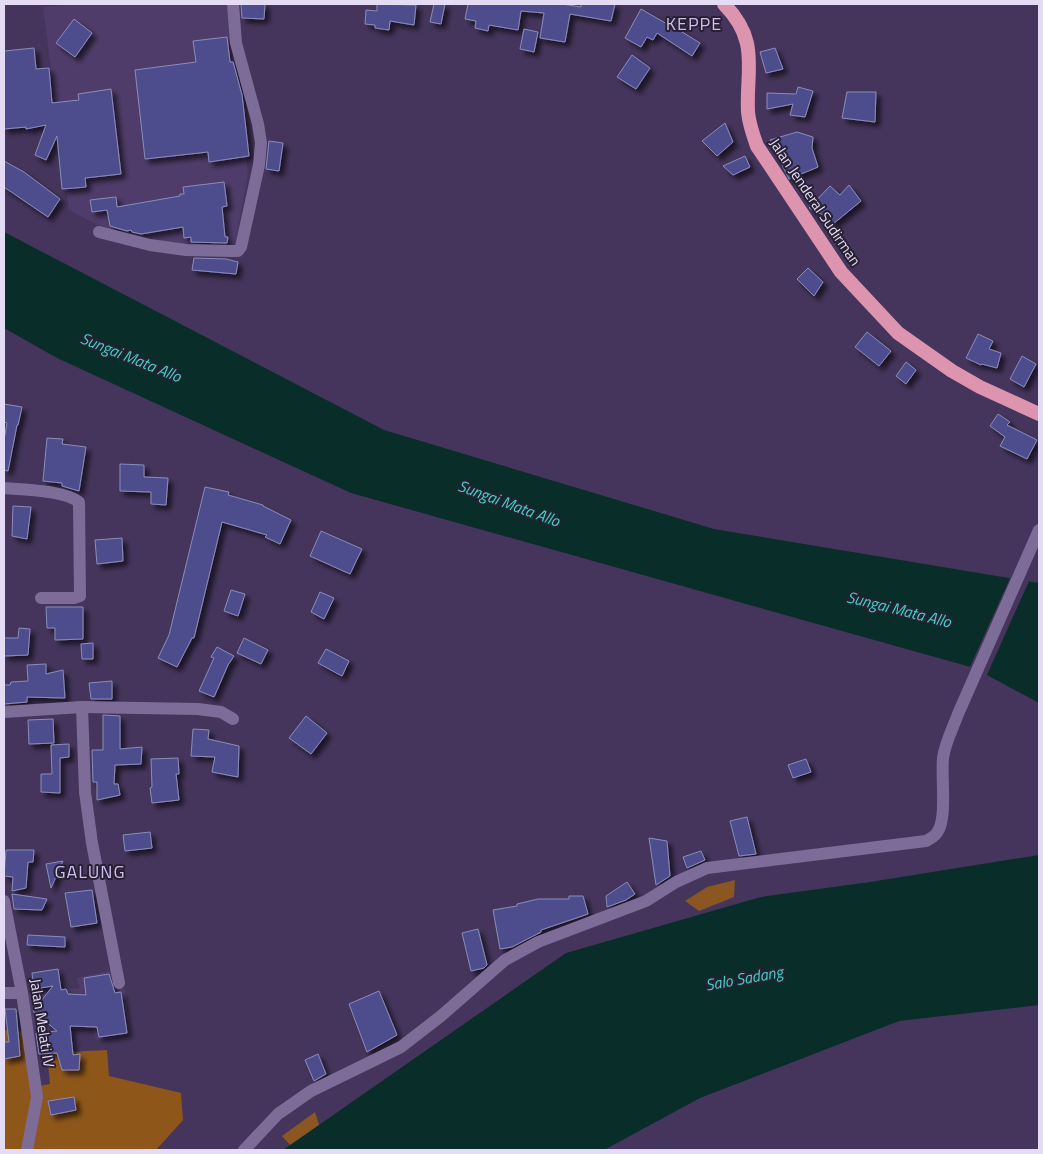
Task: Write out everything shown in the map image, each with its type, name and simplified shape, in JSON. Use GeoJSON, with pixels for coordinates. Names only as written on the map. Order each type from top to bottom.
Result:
{"type":"FeatureCollection","features":[{"type":"Feature","properties":{"kind":"highway","name":"Jalan Jenderal Sudirman"},"geometry":{"type":"LineString","coordinates":[[724,4],[730,10],[747,39],[750,64],[748,111],[758,146],[841,272],[898,333],[927,354],[980,387],[1039,414]]}},
{"type":"Feature","properties":{"kind":"street"},"geometry":{"type":"LineString","coordinates":[[99,232],[150,246],[186,250],[238,251],[259,165],[261,143],[258,124],[236,43],[233,4]]}},
{"type":"Feature","properties":{"kind":"street"},"geometry":{"type":"LineString","coordinates":[[4,488],[72,497],[79,502],[80,596],[74,598],[41,598]]}},
{"type":"Feature","properties":{"kind":"street"},"geometry":{"type":"LineString","coordinates":[[244,1150],[278,1114],[292,1104],[311,1091],[401,1047],[441,1016],[494,968],[531,945],[646,901],[676,882],[707,868],[926,841],[933,837],[938,831],[942,818],[943,757],[958,714],[1039,530]]}},
{"type":"Feature","properties":{"kind":"street"},"geometry":{"type":"LineString","coordinates":[[82,707],[85,792],[92,843],[119,983]]}},
{"type":"Feature","properties":{"kind":"street"},"geometry":{"type":"LineString","coordinates":[[4,712],[82,707],[198,709],[221,712],[233,719]]}},
{"type":"Feature","properties":{"kind":"street","name":"Jalan Melati IV"},"geometry":{"type":"LineString","coordinates":[[4,901],[22,993],[37,1097],[27,1150]]}},
{"type":"Feature","properties":{"kind":"street"},"geometry":{"type":"LineString","coordinates":[[4,993],[22,993]]}},
{"type":"Feature","properties":{"kind":"shaded area"},"geometry":{"type":"Polygon","coordinates":[[[71,4],[228,4],[248,173],[235,247],[165,244],[105,229],[69,210],[43,7],[71,4]]]}},
{"type":"Feature","properties":{"kind":"shaded area"},"geometry":{"type":"Polygon","coordinates":[[[735,880],[734,897],[699,911],[685,901],[707,887],[735,880]]]}},
{"type":"Feature","properties":{"kind":"shaded area"},"geometry":{"type":"Polygon","coordinates":[[[114,970],[118,989],[125,989],[130,1035],[96,1040],[93,1029],[31,1029],[27,993],[80,988],[76,978],[114,970]]]}},
{"type":"Feature","properties":{"kind":"shaded area"},"geometry":{"type":"Polygon","coordinates":[[[4,1030],[30,1032],[33,1087],[50,1084],[47,1053],[107,1050],[109,1076],[181,1093],[183,1120],[156,1150],[4,1150],[4,1030]]]}},
{"type":"Feature","properties":{"kind":"shaded area"},"geometry":{"type":"Polygon","coordinates":[[[315,1112],[320,1128],[291,1146],[282,1136],[315,1112]]]}},
{"type":"Feature","properties":{"kind":"water","name":"Sungai Mata Allo"},"geometry":{"type":"Polygon","coordinates":[[[4,232],[384,430],[714,529],[1039,583],[1039,703],[974,668],[351,493],[57,358],[4,328],[4,232]]]}},
{"type":"Feature","properties":{"kind":"water","name":"Salo Sadang"},"geometry":{"type":"Polygon","coordinates":[[[1039,855],[1039,1005],[899,1021],[700,1098],[604,1150],[283,1150],[566,953],[761,897],[1039,855]]]}},
{"type":"Feature","properties":{"kind":"pier"},"geometry":{"type":"Polygon","coordinates":[[[1011,576],[1030,579],[986,677],[969,669],[1011,576]]]}},
{"type":"Feature","properties":{"kind":"building"},"geometry":{"type":"Polygon","coordinates":[[[241,4],[265,4],[264,19],[242,18],[241,4]]]}},
{"type":"Feature","properties":{"kind":"building"},"geometry":{"type":"Polygon","coordinates":[[[377,4],[416,5],[414,25],[390,21],[389,30],[365,24],[366,10],[377,11],[377,4]]]}},
{"type":"Feature","properties":{"kind":"building"},"geometry":{"type":"Polygon","coordinates":[[[434,4],[445,4],[441,24],[430,22],[434,4]]]}},
{"type":"Feature","properties":{"kind":"building"},"geometry":{"type":"Polygon","coordinates":[[[468,4],[562,4],[581,7],[581,4],[615,4],[611,21],[570,14],[565,42],[540,38],[544,13],[521,11],[518,30],[489,25],[488,31],[475,28],[476,21],[465,19],[468,4]]]}},
{"type":"Feature","properties":{"kind":"building"},"geometry":{"type":"Polygon","coordinates":[[[641,9],[700,43],[692,56],[657,33],[653,40],[647,37],[641,47],[625,38],[641,9]]]}},
{"type":"Feature","properties":{"kind":"building"},"geometry":{"type":"Polygon","coordinates":[[[74,19],[92,33],[75,57],[56,43],[74,19]]]}},
{"type":"Feature","properties":{"kind":"building"},"geometry":{"type":"Polygon","coordinates":[[[524,29],[538,32],[534,52],[520,49],[524,29]]]}},
{"type":"Feature","properties":{"kind":"building"},"geometry":{"type":"Polygon","coordinates":[[[227,37],[230,62],[233,62],[242,95],[249,156],[209,162],[208,152],[145,159],[135,70],[196,62],[193,41],[227,37]]]}},
{"type":"Feature","properties":{"kind":"building"},"geometry":{"type":"Polygon","coordinates":[[[34,48],[36,69],[49,68],[52,103],[79,100],[78,94],[111,89],[121,174],[85,178],[86,187],[62,189],[57,136],[46,160],[35,155],[46,125],[26,129],[26,127],[4,129],[4,51],[34,48]]]}},
{"type":"Feature","properties":{"kind":"building"},"geometry":{"type":"Polygon","coordinates":[[[775,48],[783,69],[766,73],[760,52],[775,48]]]}},
{"type":"Feature","properties":{"kind":"building"},"geometry":{"type":"Polygon","coordinates":[[[632,55],[650,68],[636,89],[617,77],[632,55]]]}},
{"type":"Feature","properties":{"kind":"building"},"geometry":{"type":"Polygon","coordinates":[[[798,87],[813,91],[805,117],[790,115],[793,104],[767,109],[767,93],[796,94],[798,87]]]}},
{"type":"Feature","properties":{"kind":"building"},"geometry":{"type":"Polygon","coordinates":[[[847,92],[876,92],[875,122],[842,118],[847,92]]]}},
{"type":"Feature","properties":{"kind":"building"},"geometry":{"type":"Polygon","coordinates":[[[725,123],[733,142],[717,156],[702,141],[725,123]]]}},
{"type":"Feature","properties":{"kind":"building"},"geometry":{"type":"Polygon","coordinates":[[[797,132],[813,137],[812,148],[818,167],[789,179],[770,140],[797,132]]]}},
{"type":"Feature","properties":{"kind":"building"},"geometry":{"type":"Polygon","coordinates":[[[269,141],[283,143],[279,171],[266,169],[269,141]]]}},
{"type":"Feature","properties":{"kind":"building"},"geometry":{"type":"Polygon","coordinates":[[[745,156],[750,167],[733,175],[723,166],[745,156]]]}},
{"type":"Feature","properties":{"kind":"building"},"geometry":{"type":"Polygon","coordinates":[[[4,161],[24,172],[60,199],[48,217],[4,187],[4,161]]]}},
{"type":"Feature","properties":{"kind":"building"},"geometry":{"type":"Polygon","coordinates":[[[224,182],[227,206],[222,207],[225,237],[228,237],[227,243],[191,242],[191,237],[184,238],[183,227],[141,234],[131,230],[127,231],[110,226],[107,210],[92,212],[90,200],[116,197],[117,207],[180,196],[180,194],[184,194],[183,187],[224,182]]]}},
{"type":"Feature","properties":{"kind":"building"},"geometry":{"type":"Polygon","coordinates":[[[849,185],[861,201],[833,224],[827,217],[809,208],[830,186],[840,195],[849,185]]]}},
{"type":"Feature","properties":{"kind":"building"},"geometry":{"type":"Polygon","coordinates":[[[194,258],[226,259],[238,262],[236,274],[192,270],[194,258]]]}},
{"type":"Feature","properties":{"kind":"building"},"geometry":{"type":"Polygon","coordinates":[[[808,268],[823,282],[814,296],[797,279],[808,268]]]}},
{"type":"Feature","properties":{"kind":"building"},"geometry":{"type":"Polygon","coordinates":[[[867,332],[891,351],[879,366],[855,347],[867,332]]]}},
{"type":"Feature","properties":{"kind":"building"},"geometry":{"type":"Polygon","coordinates":[[[978,334],[993,341],[989,349],[1001,353],[997,368],[981,365],[966,358],[978,334]]]}},
{"type":"Feature","properties":{"kind":"building"},"geometry":{"type":"Polygon","coordinates":[[[1022,356],[1036,364],[1024,387],[1010,379],[1022,356]]]}},
{"type":"Feature","properties":{"kind":"building"},"geometry":{"type":"Polygon","coordinates":[[[906,362],[916,370],[906,384],[896,376],[906,362]]]}},
{"type":"Feature","properties":{"kind":"building"},"geometry":{"type":"Polygon","coordinates":[[[4,404],[22,407],[8,471],[4,470],[4,440],[7,423],[4,422],[4,404]]]}},
{"type":"Feature","properties":{"kind":"building"},"geometry":{"type":"Polygon","coordinates":[[[998,414],[1010,422],[1007,425],[1037,440],[1027,459],[1000,446],[1005,437],[990,426],[998,414]]]}},
{"type":"Feature","properties":{"kind":"building"},"geometry":{"type":"Polygon","coordinates":[[[47,438],[63,439],[62,444],[86,447],[79,491],[62,486],[62,483],[43,481],[47,438]]]}},
{"type":"Feature","properties":{"kind":"building"},"geometry":{"type":"Polygon","coordinates":[[[120,464],[144,465],[144,477],[168,478],[166,505],[151,504],[151,492],[120,491],[120,464]]]}},
{"type":"Feature","properties":{"kind":"building"},"geometry":{"type":"Polygon","coordinates":[[[205,487],[229,492],[228,495],[263,505],[291,520],[280,544],[265,537],[267,535],[222,522],[194,638],[192,638],[177,667],[158,658],[169,635],[205,487]]]}},
{"type":"Feature","properties":{"kind":"building"},"geometry":{"type":"Polygon","coordinates":[[[13,506],[31,507],[27,539],[12,536],[13,506]]]}},
{"type":"Feature","properties":{"kind":"building"},"geometry":{"type":"Polygon","coordinates":[[[321,531],[362,549],[350,574],[310,556],[321,531]]]}},
{"type":"Feature","properties":{"kind":"building"},"geometry":{"type":"Polygon","coordinates":[[[122,538],[123,561],[97,564],[95,540],[122,538]]]}},
{"type":"Feature","properties":{"kind":"building"},"geometry":{"type":"Polygon","coordinates":[[[231,590],[245,594],[238,616],[224,611],[231,590]]]}},
{"type":"Feature","properties":{"kind":"building"},"geometry":{"type":"Polygon","coordinates":[[[320,592],[334,598],[324,619],[311,612],[320,592]]]}},
{"type":"Feature","properties":{"kind":"building"},"geometry":{"type":"Polygon","coordinates":[[[46,607],[83,607],[83,639],[55,640],[55,628],[47,628],[46,607]]]}},
{"type":"Feature","properties":{"kind":"building"},"geometry":{"type":"Polygon","coordinates":[[[19,628],[30,629],[28,655],[4,656],[4,638],[18,638],[19,628]]]}},
{"type":"Feature","properties":{"kind":"building"},"geometry":{"type":"Polygon","coordinates":[[[244,638],[268,650],[261,664],[237,653],[244,638]]]}},
{"type":"Feature","properties":{"kind":"building"},"geometry":{"type":"Polygon","coordinates":[[[93,643],[93,659],[82,659],[81,644],[93,643]]]}},
{"type":"Feature","properties":{"kind":"building"},"geometry":{"type":"Polygon","coordinates":[[[217,647],[234,656],[214,697],[199,691],[214,658],[211,657],[217,647]]]}},
{"type":"Feature","properties":{"kind":"building"},"geometry":{"type":"Polygon","coordinates":[[[326,649],[349,661],[342,676],[318,663],[326,649]]]}},
{"type":"Feature","properties":{"kind":"building"},"geometry":{"type":"Polygon","coordinates":[[[46,664],[46,674],[63,670],[65,698],[27,697],[27,702],[4,704],[4,685],[10,685],[11,682],[28,681],[27,665],[46,664]]]}},
{"type":"Feature","properties":{"kind":"building"},"geometry":{"type":"Polygon","coordinates":[[[112,681],[112,699],[91,699],[89,683],[112,681]]]}},
{"type":"Feature","properties":{"kind":"building"},"geometry":{"type":"Polygon","coordinates":[[[103,715],[120,716],[120,749],[142,747],[141,764],[115,765],[114,784],[118,784],[120,795],[97,800],[97,782],[93,782],[92,750],[103,750],[103,715]]]}},
{"type":"Feature","properties":{"kind":"building"},"geometry":{"type":"Polygon","coordinates":[[[306,716],[327,733],[311,754],[289,738],[306,716]]]}},
{"type":"Feature","properties":{"kind":"building"},"geometry":{"type":"Polygon","coordinates":[[[53,719],[54,743],[29,744],[28,720],[53,719]]]}},
{"type":"Feature","properties":{"kind":"building"},"geometry":{"type":"Polygon","coordinates":[[[193,729],[209,730],[208,739],[239,746],[238,777],[212,772],[215,757],[191,756],[193,729]]]}},
{"type":"Feature","properties":{"kind":"building"},"geometry":{"type":"Polygon","coordinates":[[[69,744],[69,757],[60,758],[60,793],[41,792],[41,774],[52,774],[51,745],[69,744]]]}},
{"type":"Feature","properties":{"kind":"building"},"geometry":{"type":"Polygon","coordinates":[[[178,758],[179,774],[176,774],[179,800],[152,803],[150,788],[152,787],[151,759],[178,758]]]}},
{"type":"Feature","properties":{"kind":"building"},"geometry":{"type":"Polygon","coordinates":[[[806,759],[811,772],[793,778],[788,765],[806,759]]]}},
{"type":"Feature","properties":{"kind":"building"},"geometry":{"type":"Polygon","coordinates":[[[747,817],[756,854],[739,856],[730,821],[747,817]]]}},
{"type":"Feature","properties":{"kind":"building"},"geometry":{"type":"Polygon","coordinates":[[[150,832],[152,848],[125,851],[123,835],[150,832]]]}},
{"type":"Feature","properties":{"kind":"building"},"geometry":{"type":"Polygon","coordinates":[[[649,838],[667,841],[670,876],[656,885],[649,838]]]}},
{"type":"Feature","properties":{"kind":"building"},"geometry":{"type":"Polygon","coordinates":[[[6,850],[34,850],[33,862],[28,862],[26,888],[12,891],[13,877],[4,876],[6,850]]]}},
{"type":"Feature","properties":{"kind":"building"},"geometry":{"type":"Polygon","coordinates":[[[701,851],[705,860],[687,868],[683,857],[701,851]]]}},
{"type":"Feature","properties":{"kind":"building"},"geometry":{"type":"Polygon","coordinates":[[[63,861],[51,888],[46,864],[63,861]]]}},
{"type":"Feature","properties":{"kind":"building"},"geometry":{"type":"Polygon","coordinates":[[[627,882],[635,894],[626,900],[607,907],[606,896],[627,882]]]}},
{"type":"Feature","properties":{"kind":"building"},"geometry":{"type":"Polygon","coordinates":[[[92,890],[97,923],[71,927],[65,893],[92,890]]]}},
{"type":"Feature","properties":{"kind":"building"},"geometry":{"type":"Polygon","coordinates":[[[12,894],[47,899],[42,910],[14,909],[12,894]]]}},
{"type":"Feature","properties":{"kind":"building"},"geometry":{"type":"Polygon","coordinates":[[[569,896],[583,896],[588,914],[541,930],[541,932],[512,947],[500,949],[493,910],[517,906],[517,904],[538,899],[569,899],[569,896]]]}},
{"type":"Feature","properties":{"kind":"building"},"geometry":{"type":"Polygon","coordinates":[[[478,929],[487,965],[484,968],[471,971],[462,933],[478,929]]]}},
{"type":"Feature","properties":{"kind":"building"},"geometry":{"type":"Polygon","coordinates":[[[28,935],[65,937],[65,947],[27,945],[28,935]]]}},
{"type":"Feature","properties":{"kind":"building"},"geometry":{"type":"Polygon","coordinates":[[[58,969],[61,990],[66,989],[68,994],[86,995],[84,978],[109,974],[115,993],[121,992],[127,1033],[99,1037],[97,1027],[70,1026],[73,1055],[80,1054],[79,1070],[62,1070],[57,1053],[39,1054],[36,1033],[57,1031],[33,1011],[53,986],[34,989],[32,973],[58,969]]]}},
{"type":"Feature","properties":{"kind":"building"},"geometry":{"type":"Polygon","coordinates":[[[379,991],[397,1035],[367,1052],[349,1004],[379,991]]]}},
{"type":"Feature","properties":{"kind":"building"},"geometry":{"type":"Polygon","coordinates":[[[5,1009],[16,1009],[20,1056],[4,1059],[4,1042],[9,1042],[5,1009]]]}},
{"type":"Feature","properties":{"kind":"building"},"geometry":{"type":"Polygon","coordinates":[[[318,1054],[326,1074],[314,1081],[305,1060],[318,1054]]]}},
{"type":"Feature","properties":{"kind":"building"},"geometry":{"type":"Polygon","coordinates":[[[74,1097],[76,1110],[51,1115],[48,1101],[74,1097]]]}},
{"type":"Feature","properties":{"kind":"district","name":"KEPPE"},"geometry":{"type":"Point","coordinates":[694,24]}},
{"type":"Feature","properties":{"kind":"district","name":"GALUNG"},"geometry":{"type":"Point","coordinates":[90,872]}}]}
